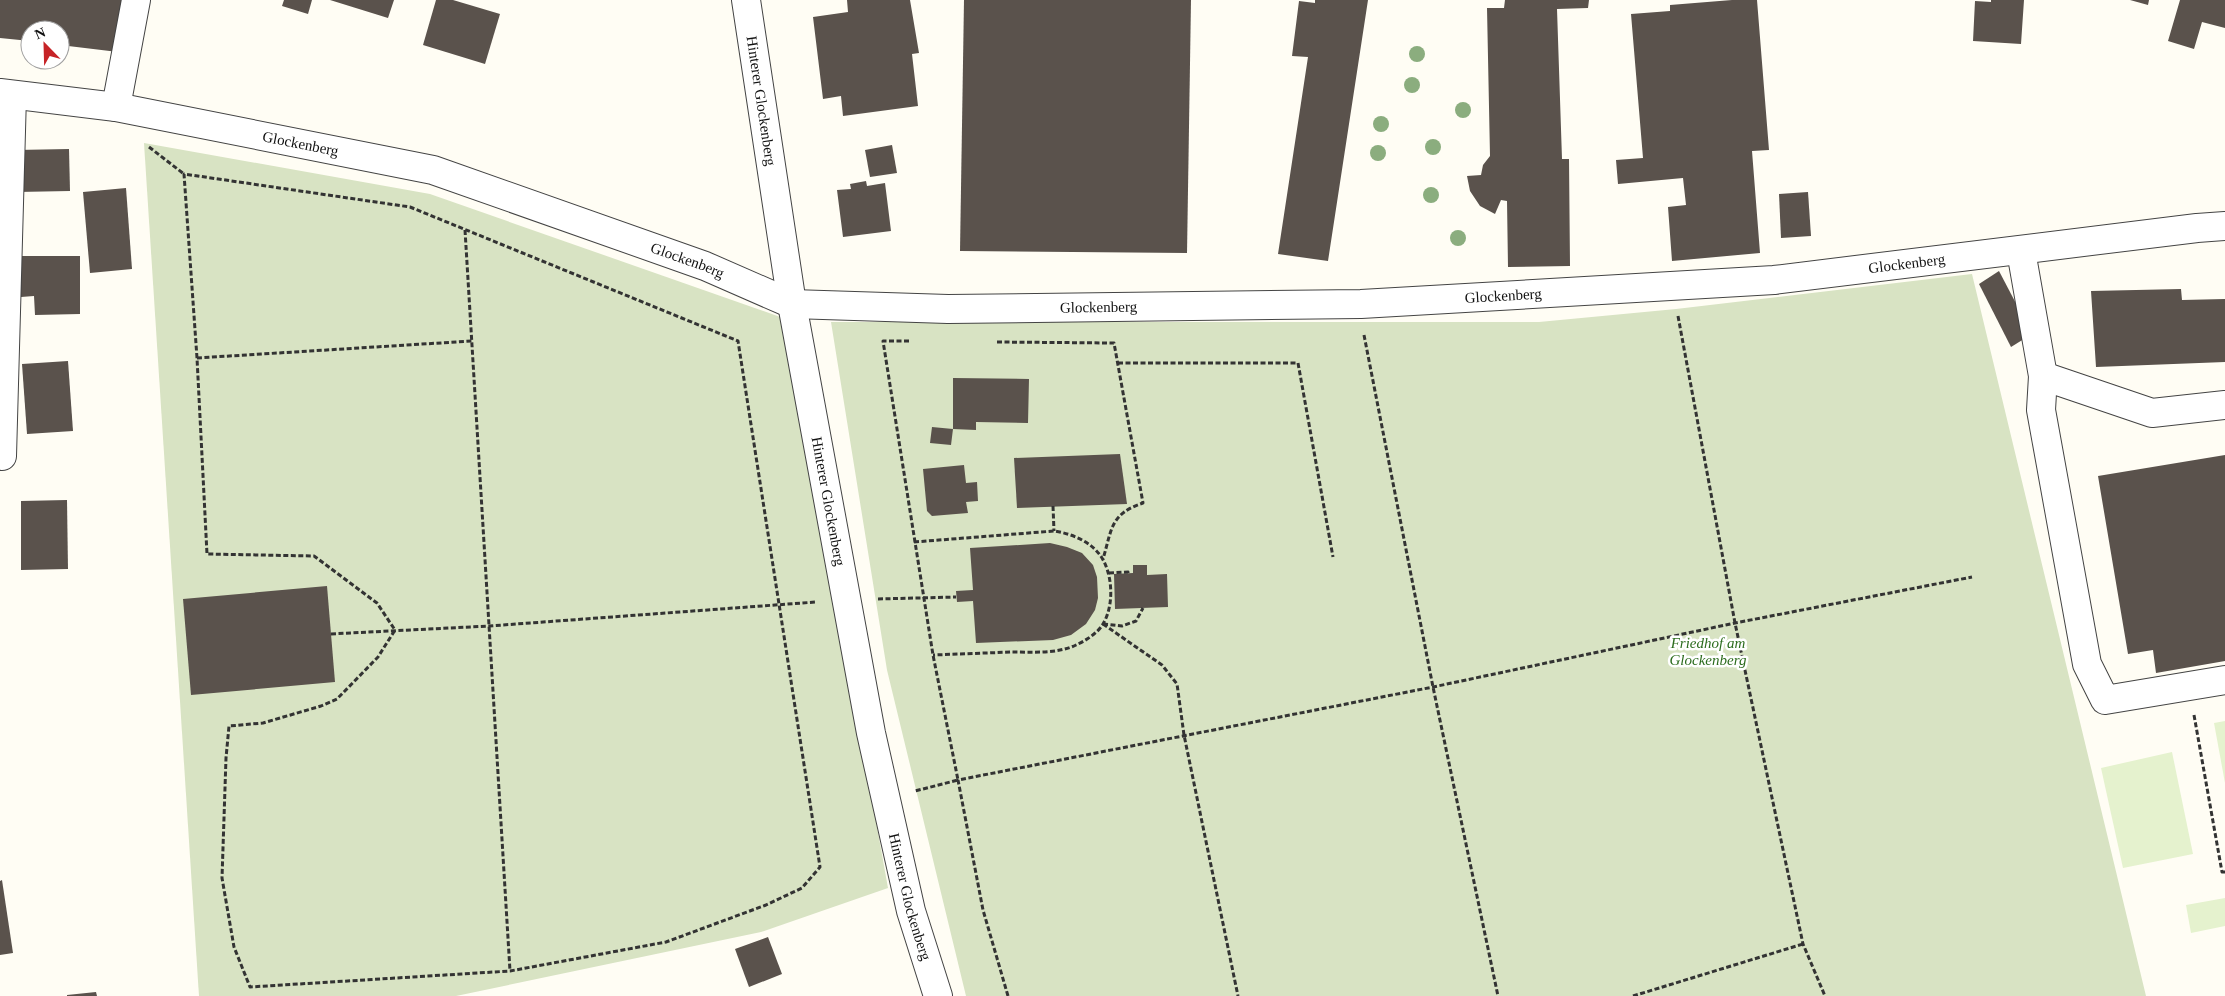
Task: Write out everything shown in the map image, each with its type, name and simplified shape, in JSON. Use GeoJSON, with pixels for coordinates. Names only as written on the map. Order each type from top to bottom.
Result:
{"type":"FeatureCollection","features":[{"type":"Feature","properties":{"kind":"street"},"geometry":{"type":"LineString","coordinates":[[116,106],[136,0]]}},
{"type":"Feature","properties":{"kind":"street","name":"Hinterer Glockenberg"},"geometry":{"type":"LineString","coordinates":[[746,0],[792,304],[884,794],[911,911],[938,996]]}},
{"type":"Feature","properties":{"kind":"street"},"geometry":{"type":"LineString","coordinates":[[2,456],[6,94]]}},
{"type":"Feature","properties":{"kind":"street","name":"Glockenberg"},"geometry":{"type":"LineString","coordinates":[[6,94],[116,106],[433,170],[705,266],[792,304],[948,309],[1360,304],[1774,280],[2225,226]]}},
{"type":"Feature","properties":{"kind":"street"},"geometry":{"type":"LineString","coordinates":[[2021,251],[2043,376],[2041,410],[2087,664],[2105,700],[2225,680]]}},
{"type":"Feature","properties":{"kind":"street"},"geometry":{"type":"LineString","coordinates":[[2043,376],[2152,413],[2225,405]]}},
{"type":"Feature","properties":{"kind":"path"},"geometry":{"type":"LineString","coordinates":[[184,174],[410,207],[738,340],[820,867],[802,888],[766,905],[666,942],[510,971],[250,987],[234,947],[222,878],[226,758],[229,726],[263,723],[321,706],[336,699],[378,657],[395,630],[377,603],[314,556],[207,554],[197,358],[184,174]]}},
{"type":"Feature","properties":{"kind":"path"},"geometry":{"type":"LineString","coordinates":[[465,230],[510,971]]}},
{"type":"Feature","properties":{"kind":"path"},"geometry":{"type":"LineString","coordinates":[[1674,286],[1678,319],[1735,623],[1803,944],[1825,996]]}},
{"type":"Feature","properties":{"kind":"path"},"geometry":{"type":"LineString","coordinates":[[1360,304],[1361,322],[1433,687],[1498,996]]}},
{"type":"Feature","properties":{"kind":"path"},"geometry":{"type":"LineString","coordinates":[[197,358],[472,341]]}},
{"type":"Feature","properties":{"kind":"path"},"geometry":{"type":"LineString","coordinates":[[912,341],[883,341],[933,655],[983,910],[1008,996]]}},
{"type":"Feature","properties":{"kind":"path"},"geometry":{"type":"LineString","coordinates":[[989,342],[1114,343],[1142,503],[1126,508],[1115,520],[1103,559]]}},
{"type":"Feature","properties":{"kind":"path"},"geometry":{"type":"LineString","coordinates":[[1118,364],[1298,363],[1333,557]]}},
{"type":"Feature","properties":{"kind":"path"},"geometry":{"type":"LineString","coordinates":[[1054,506],[1054,531]]}},
{"type":"Feature","properties":{"kind":"path"},"geometry":{"type":"LineString","coordinates":[[914,542],[1054,531],[1078,538],[1096,550],[1103,559],[1109,573],[1110,600],[1103,624],[1076,645],[1055,651],[933,655]]}},
{"type":"Feature","properties":{"kind":"path"},"geometry":{"type":"LineString","coordinates":[[1109,573],[1128,572],[1128,574]]}},
{"type":"Feature","properties":{"kind":"path"},"geometry":{"type":"LineString","coordinates":[[884,794],[916,791],[958,780],[1433,687],[1735,623],[1972,577]]}},
{"type":"Feature","properties":{"kind":"path"},"geometry":{"type":"LineString","coordinates":[[331,634],[490,626],[780,604],[956,597]]}},
{"type":"Feature","properties":{"kind":"path"},"geometry":{"type":"LineString","coordinates":[[1103,624],[1122,626],[1136,621],[1143,608]]}},
{"type":"Feature","properties":{"kind":"path"},"geometry":{"type":"LineString","coordinates":[[1103,624],[1162,665],[1177,684],[1184,735],[1238,996]]}},
{"type":"Feature","properties":{"kind":"path"},"geometry":{"type":"LineString","coordinates":[[2189,687],[2222,872],[2225,872]]}},
{"type":"Feature","properties":{"kind":"path"},"geometry":{"type":"LineString","coordinates":[[1633,996],[1803,944]]}},
{"type":"Feature","properties":{"kind":"green space"},"geometry":{"type":"Polygon","coordinates":[[[144,143],[430,194],[786,319],[888,888],[761,932],[456,996],[199,996],[144,143]]]}},
{"type":"Feature","properties":{"kind":"green space","name":"Friedhof am Glockenberg"},"geometry":{"type":"Polygon","coordinates":[[[1972,274],[2146,996],[966,996],[887,670],[831,322],[1539,322],[1676,309],[1972,274]]]}},
{"type":"Feature","properties":{"kind":"green space"},"geometry":{"type":"Polygon","coordinates":[[[2225,721],[2225,783],[2214,723],[2225,721]]]}},
{"type":"Feature","properties":{"kind":"green space"},"geometry":{"type":"Polygon","coordinates":[[[2172,752],[2193,854],[2123,868],[2101,768],[2172,752]]]}},
{"type":"Feature","properties":{"kind":"green space"},"geometry":{"type":"Polygon","coordinates":[[[2225,898],[2225,926],[2191,933],[2186,905],[2225,898]]]}},
{"type":"Feature","properties":{"kind":"building"},"geometry":{"type":"Polygon","coordinates":[[[0,0],[125,0],[118,52],[70,46],[70,20],[20,20],[20,40],[0,38],[0,0]]]}},
{"type":"Feature","properties":{"kind":"building"},"geometry":{"type":"Polygon","coordinates":[[[284,0],[312,0],[308,14],[282,6],[284,0]]]}},
{"type":"Feature","properties":{"kind":"building"},"geometry":{"type":"Polygon","coordinates":[[[330,0],[394,0],[388,18],[330,0]]]}},
{"type":"Feature","properties":{"kind":"building"},"geometry":{"type":"Polygon","coordinates":[[[436,0],[453,0],[500,14],[485,64],[423,45],[436,0]]]}},
{"type":"Feature","properties":{"kind":"building"},"geometry":{"type":"Polygon","coordinates":[[[847,0],[910,0],[919,53],[912,54],[918,106],[843,116],[841,96],[823,99],[813,17],[848,12],[847,0]]]}},
{"type":"Feature","properties":{"kind":"building"},"geometry":{"type":"Polygon","coordinates":[[[964,0],[1191,0],[1187,253],[960,251],[964,0]]]}},
{"type":"Feature","properties":{"kind":"building"},"geometry":{"type":"Polygon","coordinates":[[[1315,0],[1368,0],[1328,261],[1278,254],[1308,57],[1292,56],[1299,1],[1315,3],[1315,0]]]}},
{"type":"Feature","properties":{"kind":"building"},"geometry":{"type":"Polygon","coordinates":[[[1505,0],[1589,0],[1588,8],[1557,9],[1562,159],[1569,159],[1570,266],[1508,267],[1507,201],[1501,200],[1495,214],[1480,206],[1470,191],[1467,176],[1481,175],[1483,165],[1490,156],[1487,8],[1504,8],[1505,0]]]}},
{"type":"Feature","properties":{"kind":"building"},"geometry":{"type":"Polygon","coordinates":[[[1757,0],[1769,150],[1752,151],[1760,253],[1672,261],[1668,207],[1686,205],[1683,178],[1618,184],[1616,160],[1643,158],[1631,14],[1670,11],[1670,5],[1757,0]]]}},
{"type":"Feature","properties":{"kind":"building"},"geometry":{"type":"Polygon","coordinates":[[[1991,0],[2024,0],[2021,44],[1973,41],[1975,1],[1991,2],[1991,0]]]}},
{"type":"Feature","properties":{"kind":"building"},"geometry":{"type":"Polygon","coordinates":[[[2130,0],[2149,0],[2148,5],[2130,0]]]}},
{"type":"Feature","properties":{"kind":"building"},"geometry":{"type":"Polygon","coordinates":[[[2180,0],[2225,0],[2225,28],[2202,22],[2194,49],[2168,41],[2180,0]]]}},
{"type":"Feature","properties":{"kind":"building"},"geometry":{"type":"Polygon","coordinates":[[[892,145],[897,173],[870,177],[865,150],[892,145]]]}},
{"type":"Feature","properties":{"kind":"building"},"geometry":{"type":"Polygon","coordinates":[[[69,149],[70,191],[17,192],[16,150],[69,149]]]}},
{"type":"Feature","properties":{"kind":"building"},"geometry":{"type":"Polygon","coordinates":[[[866,181],[867,186],[885,183],[891,231],[843,237],[837,190],[851,189],[850,184],[866,181]]]}},
{"type":"Feature","properties":{"kind":"building"},"geometry":{"type":"Polygon","coordinates":[[[126,188],[132,269],[90,273],[83,192],[126,188]]]}},
{"type":"Feature","properties":{"kind":"building"},"geometry":{"type":"Polygon","coordinates":[[[1808,192],[1811,236],[1781,238],[1779,194],[1808,192]]]}},
{"type":"Feature","properties":{"kind":"building"},"geometry":{"type":"Polygon","coordinates":[[[20,256],[80,256],[80,314],[35,315],[34,296],[21,297],[20,256]]]}},
{"type":"Feature","properties":{"kind":"building"},"geometry":{"type":"Polygon","coordinates":[[[1999,271],[2032,334],[2011,347],[1979,284],[1999,271]]]}},
{"type":"Feature","properties":{"kind":"building"},"geometry":{"type":"Polygon","coordinates":[[[2181,289],[2182,300],[2225,299],[2225,362],[2096,367],[2091,291],[2181,289]]]}},
{"type":"Feature","properties":{"kind":"building"},"geometry":{"type":"Polygon","coordinates":[[[68,361],[73,431],[27,434],[22,364],[68,361]]]}},
{"type":"Feature","properties":{"kind":"building"},"geometry":{"type":"Polygon","coordinates":[[[953,378],[1029,379],[1028,423],[976,422],[976,430],[953,429],[953,378]]]}},
{"type":"Feature","properties":{"kind":"building"},"geometry":{"type":"Polygon","coordinates":[[[932,427],[953,429],[951,445],[930,443],[932,427]]]}},
{"type":"Feature","properties":{"kind":"building"},"geometry":{"type":"Polygon","coordinates":[[[1120,454],[1127,504],[1017,508],[1014,458],[1120,454]]]}},
{"type":"Feature","properties":{"kind":"building"},"geometry":{"type":"Polygon","coordinates":[[[2225,455],[2225,661],[2156,673],[2153,650],[2128,654],[2098,476],[2225,455]]]}},
{"type":"Feature","properties":{"kind":"building"},"geometry":{"type":"Polygon","coordinates":[[[964,465],[966,483],[977,482],[978,501],[966,502],[968,513],[932,516],[927,511],[923,469],[964,465]]]}},
{"type":"Feature","properties":{"kind":"building"},"geometry":{"type":"Polygon","coordinates":[[[67,500],[68,569],[21,570],[21,501],[67,500]]]}},
{"type":"Feature","properties":{"kind":"building"},"geometry":{"type":"Polygon","coordinates":[[[1050,543],[1082,553],[1093,565],[1097,577],[1098,598],[1095,610],[1086,624],[1071,635],[1053,640],[976,643],[973,601],[957,602],[956,591],[973,590],[970,548],[1050,543]]]}},
{"type":"Feature","properties":{"kind":"building"},"geometry":{"type":"Polygon","coordinates":[[[1133,565],[1147,565],[1147,575],[1167,574],[1168,607],[1115,609],[1114,574],[1133,573],[1133,565]]]}},
{"type":"Feature","properties":{"kind":"building"},"geometry":{"type":"Polygon","coordinates":[[[327,586],[335,682],[191,695],[183,599],[327,586]]]}},
{"type":"Feature","properties":{"kind":"building"},"geometry":{"type":"Polygon","coordinates":[[[2,880],[13,953],[0,955],[0,881],[2,880]]]}},
{"type":"Feature","properties":{"kind":"building"},"geometry":{"type":"Polygon","coordinates":[[[768,937],[782,974],[749,987],[735,949],[768,937]]]}},
{"type":"Feature","properties":{"kind":"building"},"geometry":{"type":"Polygon","coordinates":[[[96,992],[97,996],[67,996],[67,995],[96,992]]]}}]}
